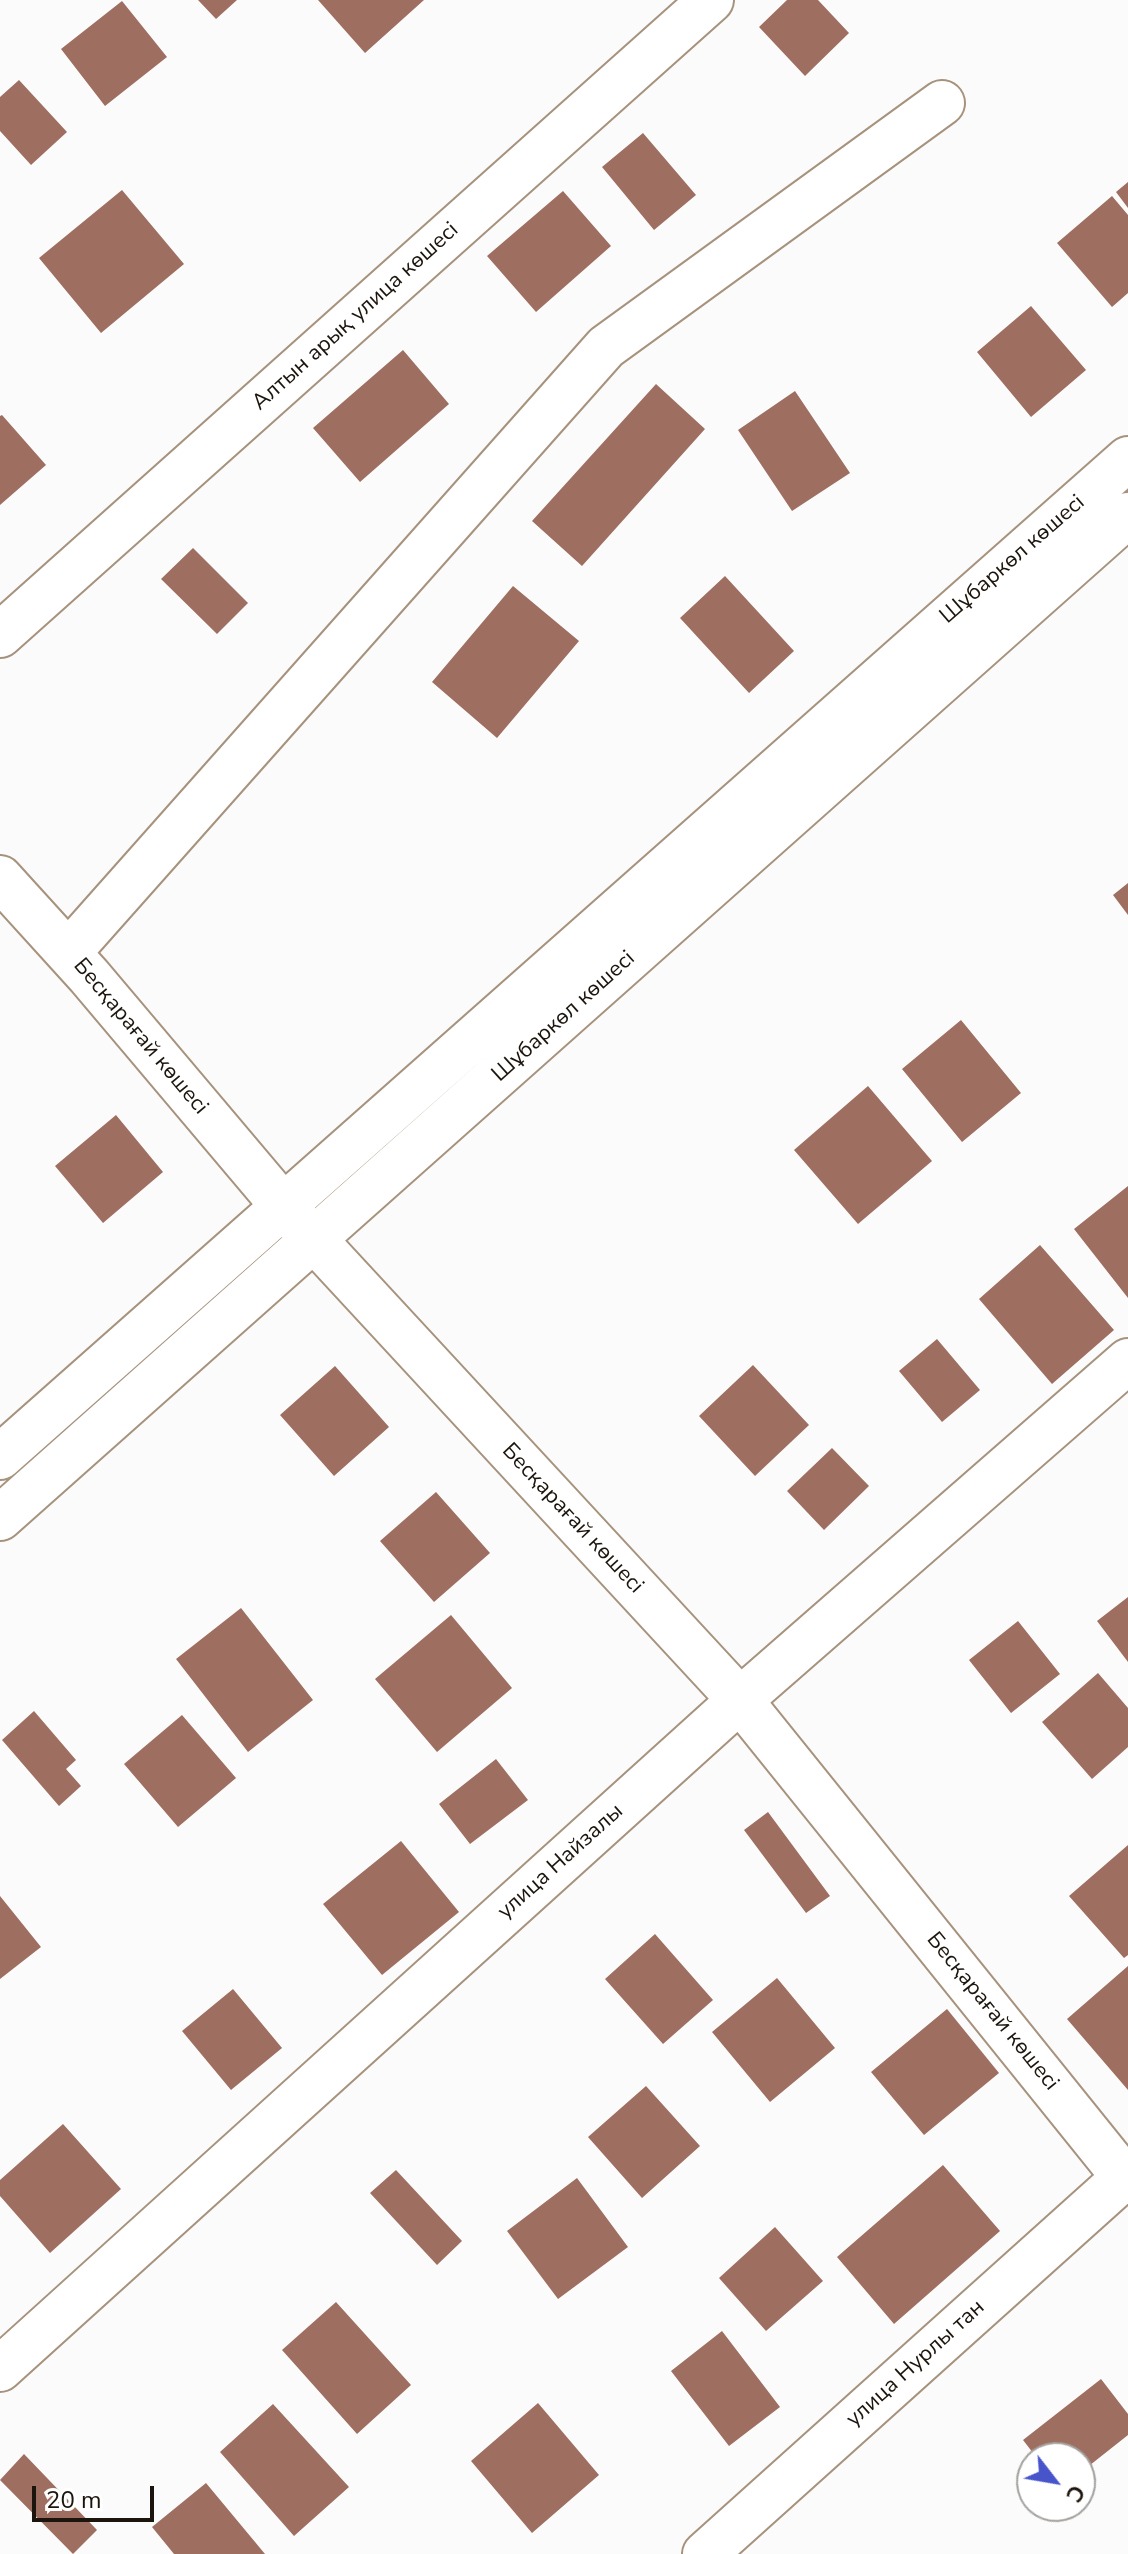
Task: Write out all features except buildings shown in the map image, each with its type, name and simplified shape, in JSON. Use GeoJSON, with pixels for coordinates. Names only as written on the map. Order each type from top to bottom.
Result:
{"type":"FeatureCollection","features":[{"type":"Feature","properties":{"kind":"street","name":"Алтын арық улица көшесі"},"geometry":{"type":"LineString","coordinates":[[0,635],[711,0]]}},
{"type":"Feature","properties":{"kind":"street"},"geometry":{"type":"LineString","coordinates":[[68,953],[606,347],[942,103]]}},
{"type":"Feature","properties":{"kind":"street","name":"Шұбаркөл көшесі"},"geometry":{"type":"LineString","coordinates":[[0,1457],[1128,459]]}},
{"type":"Feature","properties":{"kind":"street","name":"Шұбаркөл көшесі"},"geometry":{"type":"LineString","coordinates":[[0,1518],[1128,515]]}},
{"type":"Feature","properties":{"kind":"street","name":"Бесқарағай көшесі"},"geometry":{"type":"LineString","coordinates":[[0,878],[68,953],[284,1207],[740,1700],[1127,2178]]}},
{"type":"Feature","properties":{"kind":"street","name":"улица Найзалы"},"geometry":{"type":"LineString","coordinates":[[0,2369],[740,1700],[1128,1361]]}},
{"type":"Feature","properties":{"kind":"street","name":"улица Нурлы тан"},"geometry":{"type":"LineString","coordinates":[[705,2554],[1127,2178]]}}]}
